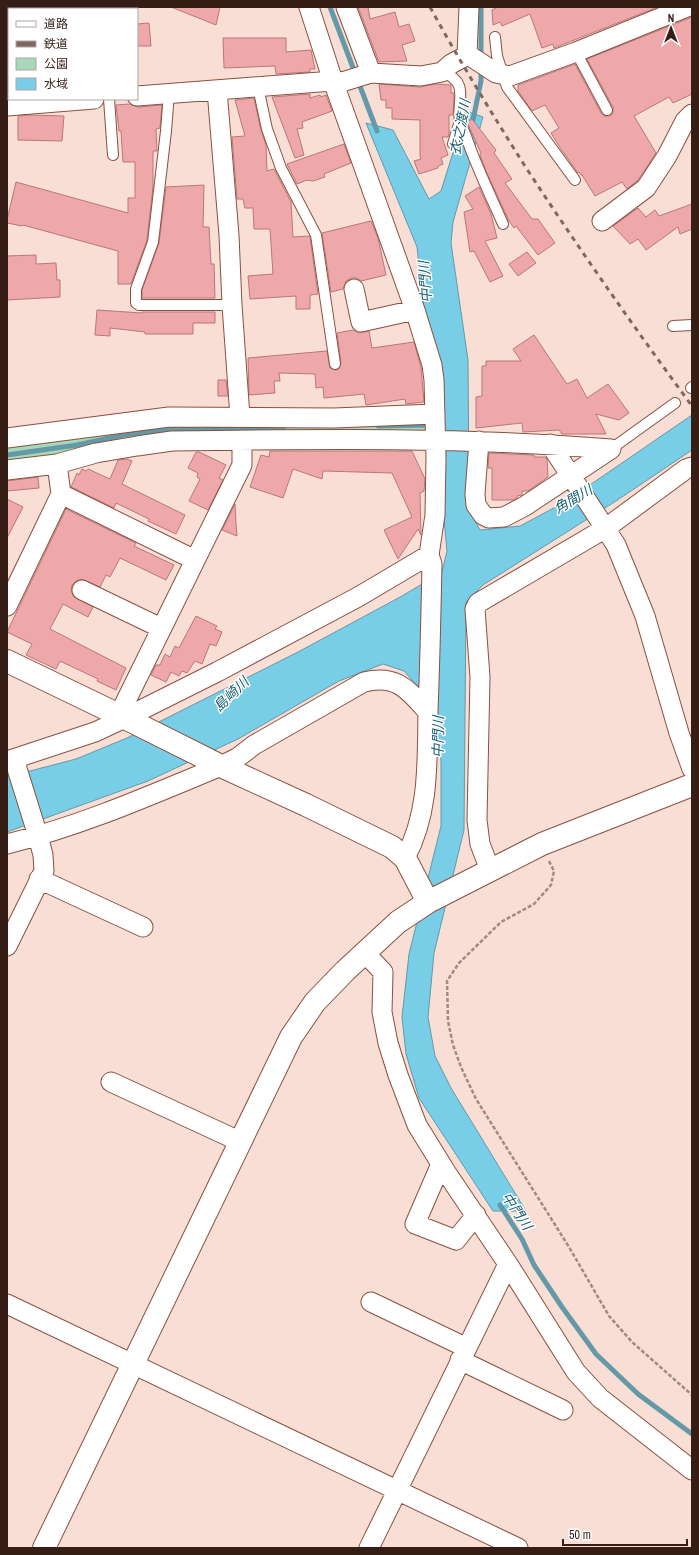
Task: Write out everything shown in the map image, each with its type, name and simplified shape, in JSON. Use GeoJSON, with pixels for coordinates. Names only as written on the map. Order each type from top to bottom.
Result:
{"type":"FeatureCollection","features":[{"type":"Feature","properties":{"kind":"street"},"geometry":{"type":"LineString","coordinates":[[309,7],[338,82],[415,310],[432,365],[434,380],[435,414],[438,440],[436,457],[435,515],[430,560],[428,770],[426,787],[413,843],[404,858]]}},
{"type":"Feature","properties":{"kind":"street"},"geometry":{"type":"LineString","coordinates":[[346,7],[369,74]]}},
{"type":"Feature","properties":{"kind":"street"},"geometry":{"type":"LineString","coordinates":[[469,7],[469,55]]}},
{"type":"Feature","properties":{"kind":"street"},"geometry":{"type":"LineString","coordinates":[[469,55],[500,74],[510,76],[576,52],[688,7]]}},
{"type":"Feature","properties":{"kind":"street"},"geometry":{"type":"LineString","coordinates":[[138,96],[338,82],[369,74],[421,76],[442,72],[451,64],[469,55]]}},
{"type":"Feature","properties":{"kind":"street"},"geometry":{"type":"LineString","coordinates":[[217,90],[229,235],[232,305],[240,417]]}},
{"type":"Feature","properties":{"kind":"street"},"geometry":{"type":"LineString","coordinates":[[7,106],[82,100]]}},
{"type":"Feature","properties":{"kind":"street"},"geometry":{"type":"LineString","coordinates":[[602,221],[646,188],[667,156],[685,121],[692,114]]}},
{"type":"Feature","properties":{"kind":"street"},"geometry":{"type":"LineString","coordinates":[[354,289],[361,322],[415,310]]}},
{"type":"Feature","properties":{"kind":"street"},"geometry":{"type":"LineString","coordinates":[[7,438],[169,417],[334,418],[435,414]]}},
{"type":"Feature","properties":{"kind":"street"},"geometry":{"type":"LineString","coordinates":[[128,720],[161,628],[242,465],[242,440]]}},
{"type":"Feature","properties":{"kind":"street"},"geometry":{"type":"LineString","coordinates":[[7,470],[58,464],[96,454],[172,441],[438,440],[611,448]]}},
{"type":"Feature","properties":{"kind":"street"},"geometry":{"type":"LineString","coordinates":[[476,441],[476,505],[482,515],[489,518],[504,517],[525,506],[571,477],[611,448]]}},
{"type":"Feature","properties":{"kind":"street"},"geometry":{"type":"LineString","coordinates":[[550,444],[616,545],[645,616],[679,734],[692,769]]}},
{"type":"Feature","properties":{"kind":"street"},"geometry":{"type":"LineString","coordinates":[[7,606],[61,494],[58,464]]}},
{"type":"Feature","properties":{"kind":"street"},"geometry":{"type":"LineString","coordinates":[[490,870],[480,844],[477,820],[480,677],[475,609],[478,603],[604,526],[692,467]]}},
{"type":"Feature","properties":{"kind":"street"},"geometry":{"type":"LineString","coordinates":[[61,494],[194,560]]}},
{"type":"Feature","properties":{"kind":"street"},"geometry":{"type":"LineString","coordinates":[[7,946],[44,871],[43,855],[37,832],[13,762],[128,720],[430,560]]}},
{"type":"Feature","properties":{"kind":"street"},"geometry":{"type":"LineString","coordinates":[[82,590],[161,628]]}},
{"type":"Feature","properties":{"kind":"street"},"geometry":{"type":"LineString","coordinates":[[7,661],[216,764],[306,805],[392,847],[404,858],[428,902]]}},
{"type":"Feature","properties":{"kind":"street"},"geometry":{"type":"LineString","coordinates":[[7,844],[37,832],[107,812],[216,764],[237,758],[254,745],[364,682],[376,679],[387,679],[405,688],[429,704]]}},
{"type":"Feature","properties":{"kind":"street"},"geometry":{"type":"LineString","coordinates":[[44,1548],[291,1037],[315,1002],[364,952],[398,922],[428,902],[542,844],[692,785]]}},
{"type":"Feature","properties":{"kind":"street"},"geometry":{"type":"LineString","coordinates":[[39,879],[143,927]]}},
{"type":"Feature","properties":{"kind":"street"},"geometry":{"type":"LineString","coordinates":[[364,952],[383,972],[382,1012],[388,1043],[398,1075],[418,1125],[441,1164],[508,1264],[576,1372],[600,1398],[692,1470]]}},
{"type":"Feature","properties":{"kind":"street"},"geometry":{"type":"LineString","coordinates":[[111,1082],[241,1142]]}},
{"type":"Feature","properties":{"kind":"street"},"geometry":{"type":"LineString","coordinates":[[441,1164],[415,1224],[456,1240],[476,1215]]}},
{"type":"Feature","properties":{"kind":"street"},"geometry":{"type":"LineString","coordinates":[[369,1548],[508,1264]]}},
{"type":"Feature","properties":{"kind":"street"},"geometry":{"type":"LineString","coordinates":[[371,1302],[563,1410]]}},
{"type":"Feature","properties":{"kind":"street"},"geometry":{"type":"LineString","coordinates":[[7,1304],[518,1548]]}},
{"type":"Feature","properties":{"kind":"lane"},"geometry":{"type":"LineString","coordinates":[[495,37],[500,74],[507,87],[575,180]]}},
{"type":"Feature","properties":{"kind":"lane"},"geometry":{"type":"LineString","coordinates":[[576,52],[607,110]]}},
{"type":"Feature","properties":{"kind":"lane"},"geometry":{"type":"LineString","coordinates":[[442,72],[450,75],[459,86],[461,92],[461,123],[454,144]]}},
{"type":"Feature","properties":{"kind":"lane"},"geometry":{"type":"LineString","coordinates":[[258,87],[266,129],[281,168],[316,235],[335,364]]}},
{"type":"Feature","properties":{"kind":"lane"},"geometry":{"type":"LineString","coordinates":[[169,93],[153,242],[136,289],[136,303],[139,305],[232,305]]}},
{"type":"Feature","properties":{"kind":"lane"},"geometry":{"type":"LineString","coordinates":[[109,100],[113,155]]}},
{"type":"Feature","properties":{"kind":"lane"},"geometry":{"type":"LineString","coordinates":[[461,123],[472,154],[503,224]]}},
{"type":"Feature","properties":{"kind":"lane"},"geometry":{"type":"LineString","coordinates":[[673,326],[692,325]]}},
{"type":"Feature","properties":{"kind":"lane"},"geometry":{"type":"LineString","coordinates":[[611,448],[675,403]]}},
{"type":"Feature","properties":{"kind":"path"},"geometry":{"type":"LineString","coordinates":[[542,844],[554,871],[551,886],[534,904],[501,922],[459,963],[447,981],[448,1021],[453,1045],[461,1067],[476,1099],[569,1247],[609,1316],[632,1342],[692,1395]]}},
{"type":"Feature","properties":{"kind":"green space"},"geometry":{"type":"Polygon","coordinates":[[[426,421],[428,432],[77,451],[7,461],[7,445],[152,425],[426,421]]]}},
{"type":"Feature","properties":{"kind":"water"},"geometry":{"type":"Polygon","coordinates":[[[466,111],[483,117],[453,222],[451,243],[468,360],[469,498],[472,515],[480,530],[520,526],[565,502],[692,415],[692,450],[616,501],[483,585],[466,602],[464,830],[434,953],[428,1017],[435,1056],[451,1088],[526,1211],[493,1211],[419,1098],[406,1054],[402,1017],[409,954],[441,826],[441,761],[438,729],[421,690],[404,671],[383,664],[339,681],[238,739],[148,781],[7,832],[7,777],[76,759],[127,738],[298,652],[402,596],[442,572],[447,551],[417,247],[366,123],[393,130],[429,199],[441,191],[466,111]]]}},
{"type":"Feature","properties":{"kind":"building"},"geometry":{"type":"Polygon","coordinates":[[[171,7],[220,7],[216,25],[171,7]]]}},
{"type":"Feature","properties":{"kind":"building"},"geometry":{"type":"Polygon","coordinates":[[[358,7],[368,7],[370,19],[395,12],[399,27],[409,24],[415,41],[402,45],[407,61],[379,62],[358,7]]]}},
{"type":"Feature","properties":{"kind":"building"},"geometry":{"type":"Polygon","coordinates":[[[498,7],[658,7],[554,48],[553,44],[542,48],[530,14],[502,26],[500,22],[493,25],[492,10],[498,7]]]}},
{"type":"Feature","properties":{"kind":"building"},"geometry":{"type":"Polygon","coordinates":[[[692,17],[692,94],[673,103],[669,97],[634,116],[656,153],[638,180],[627,189],[622,182],[595,196],[582,175],[579,172],[578,173],[551,133],[559,128],[545,105],[532,111],[518,91],[518,85],[575,64],[601,113],[604,116],[610,116],[613,113],[613,107],[587,59],[692,17]]]}},
{"type":"Feature","properties":{"kind":"building"},"geometry":{"type":"Polygon","coordinates":[[[149,23],[151,46],[138,46],[138,24],[149,23]]]}},
{"type":"Feature","properties":{"kind":"building"},"geometry":{"type":"Polygon","coordinates":[[[223,38],[286,38],[286,52],[311,50],[315,69],[310,69],[310,72],[276,74],[275,66],[224,68],[223,38]]]}},
{"type":"Feature","properties":{"kind":"building"},"geometry":{"type":"Polygon","coordinates":[[[379,84],[420,87],[435,84],[451,85],[451,93],[454,93],[453,115],[449,115],[448,137],[442,137],[448,155],[441,158],[443,164],[438,166],[438,168],[419,174],[414,161],[421,159],[420,120],[392,119],[392,108],[386,108],[386,100],[381,100],[379,84]]]}},
{"type":"Feature","properties":{"kind":"building"},"geometry":{"type":"Polygon","coordinates":[[[310,94],[310,98],[326,95],[332,111],[302,122],[303,128],[297,129],[304,155],[295,158],[272,97],[310,94]]]}},
{"type":"Feature","properties":{"kind":"building"},"geometry":{"type":"Polygon","coordinates":[[[254,98],[266,145],[267,171],[274,169],[291,202],[293,237],[310,237],[318,294],[310,295],[310,309],[296,309],[296,296],[250,299],[248,276],[273,274],[270,229],[254,229],[253,208],[245,208],[243,199],[237,199],[232,137],[245,136],[235,100],[254,98]]]}},
{"type":"Feature","properties":{"kind":"building"},"geometry":{"type":"Polygon","coordinates":[[[130,104],[138,107],[162,105],[160,128],[156,129],[157,151],[153,151],[153,187],[147,240],[131,284],[118,284],[118,251],[23,225],[7,223],[7,220],[16,182],[128,213],[128,198],[135,198],[135,162],[123,162],[121,131],[119,131],[116,105],[130,104]]]}},
{"type":"Feature","properties":{"kind":"building"},"geometry":{"type":"Polygon","coordinates":[[[18,116],[64,116],[62,141],[18,140],[18,116]]]}},
{"type":"Feature","properties":{"kind":"building"},"geometry":{"type":"Polygon","coordinates":[[[472,119],[496,150],[494,153],[512,179],[505,183],[532,219],[538,219],[555,243],[538,255],[516,226],[514,228],[509,221],[486,171],[480,155],[481,153],[467,122],[472,119]]]}},
{"type":"Feature","properties":{"kind":"building"},"geometry":{"type":"Polygon","coordinates":[[[344,144],[351,163],[324,174],[325,177],[313,181],[307,180],[297,184],[287,164],[344,144]]]}},
{"type":"Feature","properties":{"kind":"building"},"geometry":{"type":"Polygon","coordinates":[[[204,185],[203,227],[209,227],[211,264],[214,264],[215,298],[142,298],[142,290],[159,243],[166,187],[204,185]]]}},
{"type":"Feature","properties":{"kind":"building"},"geometry":{"type":"Polygon","coordinates":[[[479,187],[491,214],[497,238],[485,241],[503,276],[490,282],[474,251],[470,252],[464,212],[473,209],[465,196],[479,187]]]}},
{"type":"Feature","properties":{"kind":"building"},"geometry":{"type":"Polygon","coordinates":[[[692,204],[692,229],[680,234],[678,227],[646,250],[638,239],[630,244],[613,226],[638,208],[646,217],[655,210],[659,216],[692,204]]]}},
{"type":"Feature","properties":{"kind":"building"},"geometry":{"type":"Polygon","coordinates":[[[371,221],[378,238],[386,275],[361,281],[357,278],[351,278],[346,281],[343,289],[331,292],[322,233],[371,221]]]}},
{"type":"Feature","properties":{"kind":"building"},"geometry":{"type":"Polygon","coordinates":[[[527,252],[536,263],[518,276],[509,264],[527,252]]]}},
{"type":"Feature","properties":{"kind":"building"},"geometry":{"type":"Polygon","coordinates":[[[36,255],[36,264],[56,263],[57,280],[60,280],[60,297],[7,300],[7,256],[36,255]]]}},
{"type":"Feature","properties":{"kind":"building"},"geometry":{"type":"Polygon","coordinates":[[[97,310],[142,313],[215,312],[215,323],[193,323],[193,334],[145,334],[145,332],[110,328],[110,336],[95,335],[97,310]]]}},
{"type":"Feature","properties":{"kind":"building"},"geometry":{"type":"Polygon","coordinates":[[[353,330],[358,333],[369,331],[372,348],[414,342],[421,367],[424,402],[406,404],[405,399],[366,405],[364,394],[324,398],[323,387],[316,388],[315,374],[279,373],[280,381],[274,381],[275,393],[249,395],[248,358],[327,351],[330,368],[336,370],[339,369],[341,363],[337,333],[353,330]]]}},
{"type":"Feature","properties":{"kind":"building"},"geometry":{"type":"Polygon","coordinates":[[[534,335],[567,384],[577,379],[587,398],[608,384],[629,413],[619,420],[596,414],[606,434],[562,434],[559,430],[523,432],[522,423],[476,428],[476,397],[482,396],[482,366],[486,366],[486,361],[521,361],[513,349],[534,335]]]}},
{"type":"Feature","properties":{"kind":"building"},"geometry":{"type":"Polygon","coordinates":[[[218,380],[226,380],[228,396],[218,396],[218,380]]]}},
{"type":"Feature","properties":{"kind":"building"},"geometry":{"type":"Polygon","coordinates":[[[270,451],[412,451],[425,479],[424,491],[420,493],[421,535],[418,529],[398,559],[384,530],[412,517],[392,473],[323,471],[322,479],[293,469],[283,498],[250,487],[261,455],[269,457],[270,451]]]}},
{"type":"Feature","properties":{"kind":"building"},"geometry":{"type":"Polygon","coordinates":[[[196,452],[226,465],[219,478],[223,480],[208,510],[189,501],[200,479],[197,477],[198,473],[188,468],[196,452]]]}},
{"type":"Feature","properties":{"kind":"building"},"geometry":{"type":"Polygon","coordinates":[[[489,453],[534,455],[534,457],[545,457],[547,459],[548,477],[528,491],[522,491],[522,495],[517,496],[517,498],[513,500],[492,500],[492,468],[488,468],[489,453]]]}},
{"type":"Feature","properties":{"kind":"building"},"geometry":{"type":"Polygon","coordinates":[[[127,459],[132,461],[122,484],[185,515],[176,534],[148,521],[149,519],[116,503],[114,508],[71,487],[77,473],[79,475],[82,469],[86,471],[88,469],[110,479],[118,460],[127,459]]]}},
{"type":"Feature","properties":{"kind":"building"},"geometry":{"type":"Polygon","coordinates":[[[38,477],[39,488],[7,491],[7,481],[38,477]]]}},
{"type":"Feature","properties":{"kind":"building"},"geometry":{"type":"Polygon","coordinates":[[[7,499],[23,507],[7,538],[7,499]]]}},
{"type":"Feature","properties":{"kind":"building"},"geometry":{"type":"Polygon","coordinates":[[[235,504],[236,523],[237,536],[222,530],[235,504]]]}},
{"type":"Feature","properties":{"kind":"building"},"geometry":{"type":"Polygon","coordinates":[[[66,509],[136,543],[134,546],[174,565],[166,580],[120,558],[110,577],[106,575],[100,587],[82,579],[76,581],[72,585],[71,590],[73,596],[93,607],[88,617],[63,604],[50,629],[126,668],[116,690],[97,681],[98,679],[60,661],[56,669],[26,655],[32,644],[7,632],[66,509]]]}},
{"type":"Feature","properties":{"kind":"building"},"geometry":{"type":"Polygon","coordinates":[[[196,616],[217,626],[215,629],[222,632],[216,646],[210,644],[202,664],[195,661],[187,673],[182,671],[179,676],[171,672],[166,682],[151,675],[156,665],[160,665],[165,654],[170,657],[175,646],[179,648],[196,616]]]}},
{"type":"Feature","properties":{"kind":"waterway","name":"中門川"},"geometry":{"type":"LineString","coordinates":[[330,7],[377,131]]}},
{"type":"Feature","properties":{"kind":"waterway","name":"衣之渡川"},"geometry":{"type":"LineString","coordinates":[[481,7],[481,59]]}},
{"type":"Feature","properties":{"kind":"waterway","name":"衣之渡川"},"geometry":{"type":"LineString","coordinates":[[473,120],[481,81],[481,69]]}},
{"type":"Feature","properties":{"kind":"waterway"},"geometry":{"type":"LineString","coordinates":[[378,426],[432,425]]}},
{"type":"Feature","properties":{"kind":"waterway"},"geometry":{"type":"LineString","coordinates":[[7,455],[77,445],[123,435],[169,429],[284,427]]}},
{"type":"Feature","properties":{"kind":"waterway","name":"中門川"},"geometry":{"type":"LineString","coordinates":[[500,1205],[522,1239],[534,1265],[596,1354],[638,1394],[692,1434]]}},
{"type":"Feature","properties":{"kind":"railway"},"geometry":{"type":"LineString","coordinates":[[430,7],[487,105],[543,194],[648,346],[692,406]]}},
{"type":"Feature","properties":{"kind":"water label","name":"角間川"},"geometry":{"type":"Point","coordinates":[573,499]}},
{"type":"Feature","properties":{"kind":"water label","name":"島崎川"},"geometry":{"type":"Point","coordinates":[231,694]}}]}
